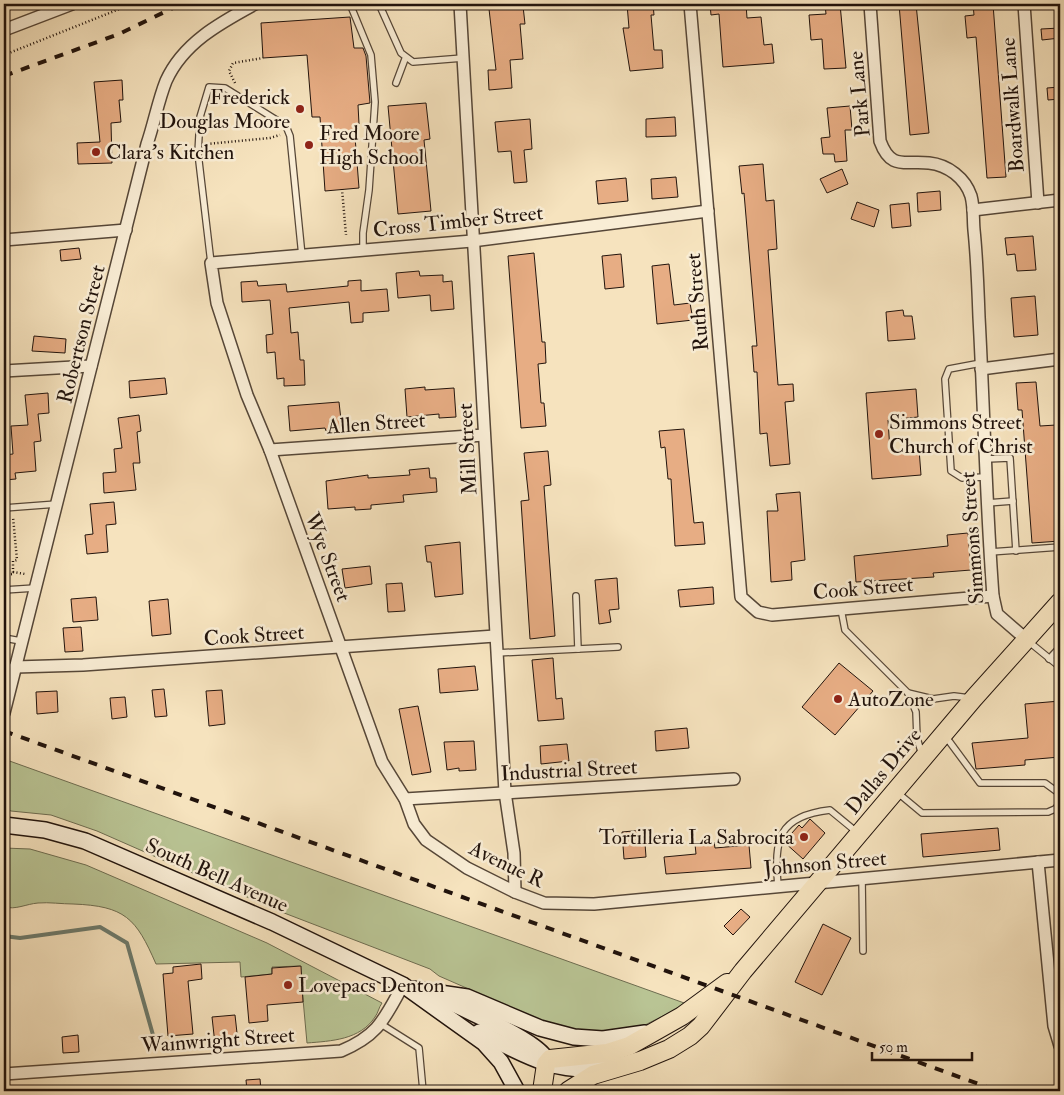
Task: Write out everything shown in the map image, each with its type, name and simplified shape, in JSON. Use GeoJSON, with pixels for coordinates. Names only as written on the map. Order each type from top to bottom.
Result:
{"type":"FeatureCollection","features":[{"type":"Feature","properties":{"kind":"main road","name":"Dallas Drive"},"geometry":{"type":"LineString","coordinates":[[569,1090],[592,1075],[656,1055],[690,1036],[711,1015],[743,971],[924,760],[974,698],[1060,602]]}},
{"type":"Feature","properties":{"kind":"main road","name":"South Bell Avenue"},"geometry":{"type":"LineString","coordinates":[[4,825],[45,830],[72,837],[110,852],[272,922],[404,986],[484,1044],[501,1062],[518,1091]]}},
{"type":"Feature","properties":{"kind":"main road","name":"Dallas Drive"},"geometry":{"type":"LineString","coordinates":[[546,1062],[559,1056],[595,1055],[619,1050],[642,1040],[695,1008],[743,971]]}},
{"type":"Feature","properties":{"kind":"main road","name":"South Bell Avenue"},"geometry":{"type":"LineString","coordinates":[[404,986],[438,996],[523,1038],[543,1053],[546,1062]]}},
{"type":"Feature","properties":{"kind":"main road","name":"South Bell Avenue"},"geometry":{"type":"LineString","coordinates":[[422,991],[474,999],[549,1031]]}},
{"type":"Feature","properties":{"kind":"main road","name":"South Bell Avenue"},"geometry":{"type":"LineString","coordinates":[[444,1015],[546,1062]]}},
{"type":"Feature","properties":{"kind":"main road","name":"Dallas Drive"},"geometry":{"type":"LineString","coordinates":[[549,1031],[574,1037],[603,1039],[638,1035],[667,1024]]}},
{"type":"Feature","properties":{"kind":"main road","name":"Dallas Drive"},"geometry":{"type":"LineString","coordinates":[[546,1062],[576,1069],[625,1065]]}},
{"type":"Feature","properties":{"kind":"main road"},"geometry":{"type":"LineString","coordinates":[[542,1091],[546,1062]]}},
{"type":"Feature","properties":{"kind":"street"},"geometry":{"type":"LineString","coordinates":[[4,30],[72,4]]}},
{"type":"Feature","properties":{"kind":"street","name":"Robertson Street"},"geometry":{"type":"LineString","coordinates":[[4,713],[147,144],[166,81],[184,54],[206,32],[254,4]]}},
{"type":"Feature","properties":{"kind":"street","name":"Mill Street"},"geometry":{"type":"LineString","coordinates":[[460,4],[496,653],[505,792],[514,853],[515,892]]}},
{"type":"Feature","properties":{"kind":"street","name":"Ruth Street"},"geometry":{"type":"LineString","coordinates":[[690,4],[742,597]]}},
{"type":"Feature","properties":{"kind":"street","name":"Park Lane"},"geometry":{"type":"LineString","coordinates":[[870,4],[880,141],[883,149],[888,156],[904,164],[927,163],[942,165],[954,172],[964,183],[971,196],[972,210]]}},
{"type":"Feature","properties":{"kind":"street","name":"Boardwalk Lane"},"geometry":{"type":"LineString","coordinates":[[1024,4],[1038,203]]}},
{"type":"Feature","properties":{"kind":"street"},"geometry":{"type":"LineString","coordinates":[[972,210],[1060,200]]}},
{"type":"Feature","properties":{"kind":"street","name":"Simmons Street"},"geometry":{"type":"LineString","coordinates":[[972,210],[982,366],[987,504],[993,596],[997,614],[1027,640]]}},
{"type":"Feature","properties":{"kind":"street","name":"Cross Timber Street"},"geometry":{"type":"LineString","coordinates":[[211,263],[472,241],[708,211]]}},
{"type":"Feature","properties":{"kind":"street"},"geometry":{"type":"LineString","coordinates":[[4,240],[126,230]]}},
{"type":"Feature","properties":{"kind":"street","name":"Wye Street"},"geometry":{"type":"LineString","coordinates":[[211,263],[217,303],[247,396],[270,450],[382,762],[405,799],[414,824],[426,840],[438,848]]}},
{"type":"Feature","properties":{"kind":"street"},"geometry":{"type":"LineString","coordinates":[[982,366],[1060,359]]}},
{"type":"Feature","properties":{"kind":"street"},"geometry":{"type":"LineString","coordinates":[[4,371],[91,366]]}},
{"type":"Feature","properties":{"kind":"street","name":"Allen Street"},"geometry":{"type":"LineString","coordinates":[[270,450],[484,435]]}},
{"type":"Feature","properties":{"kind":"street","name":"Cook Street"},"geometry":{"type":"LineString","coordinates":[[742,597],[758,612],[772,615],[993,596]]}},
{"type":"Feature","properties":{"kind":"street","name":"Cook Street"},"geometry":{"type":"LineString","coordinates":[[15,666],[93,664],[495,636]]}},
{"type":"Feature","properties":{"kind":"street","name":"Industrial Street"},"geometry":{"type":"LineString","coordinates":[[405,799],[734,779]]}},
{"type":"Feature","properties":{"kind":"street","name":"Avenue R"},"geometry":{"type":"LineString","coordinates":[[438,848],[467,868],[515,892],[556,905],[594,904]]}},
{"type":"Feature","properties":{"kind":"street","name":"Johnson Street"},"geometry":{"type":"LineString","coordinates":[[594,904],[1060,860]]}},
{"type":"Feature","properties":{"kind":"street"},"geometry":{"type":"LineString","coordinates":[[1038,862],[1054,1026],[1060,1046]]}},
{"type":"Feature","properties":{"kind":"street","name":"Wainwright Street"},"geometry":{"type":"LineString","coordinates":[[4,1074],[341,1051],[370,1036],[381,1024],[404,986]]}},
{"type":"Feature","properties":{"kind":"lane"},"geometry":{"type":"LineString","coordinates":[[350,4],[371,55],[375,102],[363,249]]}},
{"type":"Feature","properties":{"kind":"lane"},"geometry":{"type":"LineString","coordinates":[[379,4],[400,53],[405,58],[413,62],[463,58]]}},
{"type":"Feature","properties":{"kind":"lane"},"geometry":{"type":"LineString","coordinates":[[396,83],[405,58]]}},
{"type":"Feature","properties":{"kind":"lane"},"geometry":{"type":"LineString","coordinates":[[211,263],[198,153],[200,117],[209,87],[225,88],[286,126],[290,136],[302,256]]}},
{"type":"Feature","properties":{"kind":"lane"},"geometry":{"type":"LineString","coordinates":[[982,366],[949,369],[945,379],[951,471],[962,478],[986,477]]}},
{"type":"Feature","properties":{"kind":"lane"},"geometry":{"type":"LineString","coordinates":[[985,459],[1010,458],[1016,551]]}},
{"type":"Feature","properties":{"kind":"lane"},"geometry":{"type":"LineString","coordinates":[[987,504],[1013,501]]}},
{"type":"Feature","properties":{"kind":"lane"},"geometry":{"type":"LineString","coordinates":[[4,508],[57,504]]}},
{"type":"Feature","properties":{"kind":"lane"},"geometry":{"type":"LineString","coordinates":[[990,552],[1060,547]]}},
{"type":"Feature","properties":{"kind":"lane"},"geometry":{"type":"LineString","coordinates":[[4,590],[35,588]]}},
{"type":"Feature","properties":{"kind":"lane"},"geometry":{"type":"LineString","coordinates":[[576,596],[578,649]]}},
{"type":"Feature","properties":{"kind":"lane"},"geometry":{"type":"LineString","coordinates":[[841,608],[844,630],[908,693],[916,712],[917,738],[924,760]]}},
{"type":"Feature","properties":{"kind":"lane"},"geometry":{"type":"LineString","coordinates":[[4,638],[21,641]]}},
{"type":"Feature","properties":{"kind":"lane"},"geometry":{"type":"LineString","coordinates":[[1027,640],[1060,667]]}},
{"type":"Feature","properties":{"kind":"lane"},"geometry":{"type":"LineString","coordinates":[[496,653],[618,647]]}},
{"type":"Feature","properties":{"kind":"lane"},"geometry":{"type":"LineString","coordinates":[[1049,659],[1060,647]]}},
{"type":"Feature","properties":{"kind":"lane"},"geometry":{"type":"LineString","coordinates":[[908,693],[933,699],[954,696],[974,698]]}},
{"type":"Feature","properties":{"kind":"lane"},"geometry":{"type":"LineString","coordinates":[[944,734],[980,784],[1045,783],[1060,794]]}},
{"type":"Feature","properties":{"kind":"lane"},"geometry":{"type":"LineString","coordinates":[[896,791],[922,813],[1048,812],[1055,810],[1060,803]]}},
{"type":"Feature","properties":{"kind":"lane"},"geometry":{"type":"LineString","coordinates":[[778,886],[776,858],[778,849],[782,833],[793,821],[815,812],[830,810],[860,834]]}},
{"type":"Feature","properties":{"kind":"lane"},"geometry":{"type":"LineString","coordinates":[[862,878],[863,951]]}},
{"type":"Feature","properties":{"kind":"lane"},"geometry":{"type":"LineString","coordinates":[[381,1024],[419,1048],[423,1091]]}},
{"type":"Feature","properties":{"kind":"path"},"geometry":{"type":"LineString","coordinates":[[4,55],[132,4]]}},
{"type":"Feature","properties":{"kind":"path"},"geometry":{"type":"LineString","coordinates":[[236,84],[230,77],[229,71],[233,63],[263,58]]}},
{"type":"Feature","properties":{"kind":"path"},"geometry":{"type":"LineString","coordinates":[[207,144],[270,138],[280,135]]}},
{"type":"Feature","properties":{"kind":"path"},"geometry":{"type":"LineString","coordinates":[[342,189],[346,235]]}},
{"type":"Feature","properties":{"kind":"path"},"geometry":{"type":"LineString","coordinates":[[12,508],[17,560],[13,561],[13,572]]}},
{"type":"Feature","properties":{"kind":"path"},"geometry":{"type":"LineString","coordinates":[[4,575],[13,572],[25,574]]}},
{"type":"Feature","properties":{"kind":"green space"},"geometry":{"type":"Polygon","coordinates":[[[4,759],[687,1004],[639,1028],[606,1032],[578,1031],[551,1025],[439,976],[430,969],[279,911],[97,831],[51,815],[11,811],[4,808],[4,759]]]}},
{"type":"Feature","properties":{"kind":"green space"},"geometry":{"type":"Polygon","coordinates":[[[4,848],[30,849],[86,865],[267,943],[382,1003],[369,1025],[353,1035],[307,1043],[300,966],[272,967],[272,974],[241,977],[240,962],[156,964],[135,925],[117,912],[91,905],[51,903],[38,903],[13,908],[4,907],[4,848]]]}},
{"type":"Feature","properties":{"kind":"building"},"geometry":{"type":"Polygon","coordinates":[[[627,4],[653,4],[654,15],[651,15],[654,50],[662,50],[663,68],[630,71],[623,28],[629,28],[627,4]]]}},
{"type":"Feature","properties":{"kind":"building"},"geometry":{"type":"Polygon","coordinates":[[[710,4],[746,4],[747,18],[761,17],[764,45],[772,44],[774,63],[723,67],[719,14],[711,15],[710,4]]]}},
{"type":"Feature","properties":{"kind":"building"},"geometry":{"type":"Polygon","coordinates":[[[825,4],[840,4],[846,68],[824,69],[822,39],[811,40],[809,15],[826,14],[825,4]]]}},
{"type":"Feature","properties":{"kind":"building"},"geometry":{"type":"Polygon","coordinates":[[[899,4],[916,4],[929,133],[910,135],[899,4]]]}},
{"type":"Feature","properties":{"kind":"building"},"geometry":{"type":"Polygon","coordinates":[[[973,4],[993,4],[1006,177],[987,178],[976,37],[967,38],[965,16],[974,15],[973,4]]]}},
{"type":"Feature","properties":{"kind":"building"},"geometry":{"type":"Polygon","coordinates":[[[523,6],[525,24],[520,24],[523,59],[510,60],[512,88],[489,90],[488,70],[496,70],[489,9],[523,6]]]}},
{"type":"Feature","properties":{"kind":"building"},"geometry":{"type":"Polygon","coordinates":[[[350,17],[354,48],[363,48],[366,56],[370,103],[358,105],[359,124],[354,124],[359,188],[325,191],[320,117],[312,117],[307,55],[263,58],[261,23],[350,17]]]}},
{"type":"Feature","properties":{"kind":"building"},"geometry":{"type":"Polygon","coordinates":[[[1060,28],[1060,38],[1042,40],[1041,29],[1060,28]]]}},
{"type":"Feature","properties":{"kind":"building"},"geometry":{"type":"Polygon","coordinates":[[[122,80],[123,100],[119,100],[121,122],[111,123],[112,163],[78,164],[77,143],[100,142],[94,82],[122,80]]]}},
{"type":"Feature","properties":{"kind":"building"},"geometry":{"type":"Polygon","coordinates":[[[1060,87],[1060,99],[1048,100],[1047,88],[1060,87]]]}},
{"type":"Feature","properties":{"kind":"building"},"geometry":{"type":"Polygon","coordinates":[[[426,103],[430,139],[424,140],[431,211],[398,214],[388,106],[426,103]]]}},
{"type":"Feature","properties":{"kind":"building"},"geometry":{"type":"Polygon","coordinates":[[[850,106],[852,130],[845,130],[847,161],[835,162],[834,154],[823,154],[821,138],[830,137],[827,108],[850,106]]]}},
{"type":"Feature","properties":{"kind":"building"},"geometry":{"type":"Polygon","coordinates":[[[675,117],[676,136],[646,137],[646,119],[675,117]]]}},
{"type":"Feature","properties":{"kind":"building"},"geometry":{"type":"Polygon","coordinates":[[[530,119],[532,149],[524,150],[527,182],[514,183],[511,151],[498,152],[495,122],[530,119]]]}},
{"type":"Feature","properties":{"kind":"building"},"geometry":{"type":"Polygon","coordinates":[[[763,164],[766,201],[774,200],[777,249],[768,250],[778,385],[793,384],[794,401],[785,402],[790,464],[770,466],[767,433],[760,434],[757,372],[754,372],[752,346],[757,346],[744,193],[742,194],[739,166],[763,164]]]}},
{"type":"Feature","properties":{"kind":"building"},"geometry":{"type":"Polygon","coordinates":[[[842,169],[848,184],[827,193],[820,179],[842,169]]]}},
{"type":"Feature","properties":{"kind":"building"},"geometry":{"type":"Polygon","coordinates":[[[676,177],[678,197],[652,199],[651,179],[676,177]]]}},
{"type":"Feature","properties":{"kind":"building"},"geometry":{"type":"Polygon","coordinates":[[[626,178],[628,201],[598,204],[596,181],[626,178]]]}},
{"type":"Feature","properties":{"kind":"building"},"geometry":{"type":"Polygon","coordinates":[[[940,191],[941,210],[918,212],[917,193],[940,191]]]}},
{"type":"Feature","properties":{"kind":"building"},"geometry":{"type":"Polygon","coordinates":[[[857,202],[879,210],[874,227],[851,219],[857,202]]]}},
{"type":"Feature","properties":{"kind":"building"},"geometry":{"type":"Polygon","coordinates":[[[909,203],[911,226],[892,228],[890,205],[909,203]]]}},
{"type":"Feature","properties":{"kind":"building"},"geometry":{"type":"Polygon","coordinates":[[[1033,236],[1036,270],[1017,271],[1015,254],[1007,255],[1005,238],[1033,236]]]}},
{"type":"Feature","properties":{"kind":"building"},"geometry":{"type":"Polygon","coordinates":[[[79,248],[81,259],[61,261],[60,250],[79,248]]]}},
{"type":"Feature","properties":{"kind":"building"},"geometry":{"type":"Polygon","coordinates":[[[534,253],[542,342],[545,342],[546,363],[538,364],[541,403],[544,403],[546,426],[521,428],[508,256],[534,253]]]}},
{"type":"Feature","properties":{"kind":"building"},"geometry":{"type":"Polygon","coordinates":[[[621,254],[624,287],[605,289],[602,256],[621,254]]]}},
{"type":"Feature","properties":{"kind":"building"},"geometry":{"type":"Polygon","coordinates":[[[669,264],[674,305],[690,303],[693,320],[657,324],[652,266],[669,264]]]}},
{"type":"Feature","properties":{"kind":"building"},"geometry":{"type":"Polygon","coordinates":[[[419,271],[420,276],[443,275],[443,282],[452,281],[454,309],[431,311],[430,295],[398,298],[396,273],[419,271]]]}},
{"type":"Feature","properties":{"kind":"building"},"geometry":{"type":"Polygon","coordinates":[[[361,280],[361,291],[387,289],[389,311],[363,313],[363,322],[351,323],[349,302],[289,308],[291,333],[298,332],[300,360],[304,360],[305,385],[284,386],[284,378],[277,379],[275,352],[267,353],[266,335],[273,334],[270,300],[242,302],[241,282],[257,281],[258,286],[286,284],[287,292],[348,286],[348,281],[361,280]]]}},
{"type":"Feature","properties":{"kind":"building"},"geometry":{"type":"Polygon","coordinates":[[[1035,296],[1038,335],[1014,337],[1011,298],[1035,296]]]}},
{"type":"Feature","properties":{"kind":"building"},"geometry":{"type":"Polygon","coordinates":[[[903,310],[904,316],[912,316],[915,339],[888,341],[886,312],[903,310]]]}},
{"type":"Feature","properties":{"kind":"building"},"geometry":{"type":"Polygon","coordinates":[[[34,336],[66,339],[65,353],[32,351],[34,336]]]}},
{"type":"Feature","properties":{"kind":"building"},"geometry":{"type":"Polygon","coordinates":[[[165,378],[167,394],[130,398],[129,381],[165,378]]]}},
{"type":"Feature","properties":{"kind":"building"},"geometry":{"type":"Polygon","coordinates":[[[1036,382],[1040,426],[1056,425],[1060,477],[1060,541],[1032,543],[1022,410],[1018,410],[1016,383],[1036,382]]]}},
{"type":"Feature","properties":{"kind":"building"},"geometry":{"type":"Polygon","coordinates":[[[425,387],[425,390],[454,388],[456,417],[439,418],[439,414],[407,417],[405,389],[425,387]]]}},
{"type":"Feature","properties":{"kind":"building","name":"Simmons Street Church of Christ"},"geometry":{"type":"Polygon","coordinates":[[[916,389],[918,417],[888,420],[890,451],[919,449],[921,475],[872,479],[866,393],[916,389]]]}},
{"type":"Feature","properties":{"kind":"building"},"geometry":{"type":"Polygon","coordinates":[[[48,393],[49,413],[38,414],[41,441],[34,442],[36,471],[15,473],[16,479],[4,480],[4,455],[13,454],[11,426],[28,425],[25,395],[48,393]]]}},
{"type":"Feature","properties":{"kind":"building"},"geometry":{"type":"Polygon","coordinates":[[[339,402],[342,429],[326,431],[325,428],[290,431],[288,406],[339,402]]]}},
{"type":"Feature","properties":{"kind":"building"},"geometry":{"type":"Polygon","coordinates":[[[139,415],[141,431],[137,432],[140,463],[133,463],[136,490],[104,493],[103,473],[116,472],[114,449],[122,448],[118,418],[139,415]]]}},
{"type":"Feature","properties":{"kind":"building"},"geometry":{"type":"Polygon","coordinates":[[[684,429],[694,523],[703,522],[705,544],[675,546],[671,479],[668,479],[665,447],[661,448],[659,431],[684,429]]]}},
{"type":"Feature","properties":{"kind":"building"},"geometry":{"type":"Polygon","coordinates":[[[548,451],[551,485],[544,486],[555,636],[530,639],[521,501],[529,500],[524,453],[548,451]]]}},
{"type":"Feature","properties":{"kind":"building"},"geometry":{"type":"Polygon","coordinates":[[[429,468],[430,478],[436,478],[437,492],[403,495],[404,502],[371,505],[371,509],[355,510],[355,507],[328,509],[326,481],[368,475],[368,478],[410,475],[409,470],[429,468]]]}},
{"type":"Feature","properties":{"kind":"building"},"geometry":{"type":"Polygon","coordinates":[[[800,492],[805,560],[791,562],[792,580],[771,582],[767,511],[778,511],[776,494],[800,492]]]}},
{"type":"Feature","properties":{"kind":"building"},"geometry":{"type":"Polygon","coordinates":[[[114,502],[116,524],[106,525],[108,552],[87,554],[85,535],[93,534],[90,504],[114,502]]]}},
{"type":"Feature","properties":{"kind":"building"},"geometry":{"type":"Polygon","coordinates":[[[968,533],[971,570],[933,573],[934,577],[856,582],[854,556],[948,546],[947,535],[968,533]]]}},
{"type":"Feature","properties":{"kind":"building"},"geometry":{"type":"Polygon","coordinates":[[[460,542],[463,594],[435,597],[431,562],[427,562],[425,546],[460,542]]]}},
{"type":"Feature","properties":{"kind":"building"},"geometry":{"type":"Polygon","coordinates":[[[370,566],[372,584],[345,588],[342,569],[370,566]]]}},
{"type":"Feature","properties":{"kind":"building"},"geometry":{"type":"Polygon","coordinates":[[[617,578],[619,609],[609,610],[611,622],[599,624],[595,580],[617,578]]]}},
{"type":"Feature","properties":{"kind":"building"},"geometry":{"type":"Polygon","coordinates":[[[402,583],[405,611],[388,612],[386,584],[402,583]]]}},
{"type":"Feature","properties":{"kind":"building"},"geometry":{"type":"Polygon","coordinates":[[[713,587],[714,604],[680,607],[678,590],[713,587]]]}},
{"type":"Feature","properties":{"kind":"building"},"geometry":{"type":"Polygon","coordinates":[[[96,597],[98,620],[73,622],[71,599],[96,597]]]}},
{"type":"Feature","properties":{"kind":"building"},"geometry":{"type":"Polygon","coordinates":[[[168,599],[171,634],[152,636],[149,601],[168,599]]]}},
{"type":"Feature","properties":{"kind":"building"},"geometry":{"type":"Polygon","coordinates":[[[81,627],[83,651],[65,652],[63,628],[81,627]]]}},
{"type":"Feature","properties":{"kind":"building"},"geometry":{"type":"Polygon","coordinates":[[[553,658],[556,699],[562,698],[564,719],[538,721],[532,660],[553,658]]]}},
{"type":"Feature","properties":{"kind":"building","name":"AutoZone"},"geometry":{"type":"Polygon","coordinates":[[[839,663],[873,691],[835,735],[802,707],[839,663]]]}},
{"type":"Feature","properties":{"kind":"building"},"geometry":{"type":"Polygon","coordinates":[[[475,666],[478,690],[440,693],[438,669],[475,666]]]}},
{"type":"Feature","properties":{"kind":"building"},"geometry":{"type":"Polygon","coordinates":[[[164,689],[167,716],[155,717],[152,690],[164,689]]]}},
{"type":"Feature","properties":{"kind":"building"},"geometry":{"type":"Polygon","coordinates":[[[222,690],[225,724],[209,726],[206,691],[222,690]]]}},
{"type":"Feature","properties":{"kind":"building"},"geometry":{"type":"Polygon","coordinates":[[[57,691],[58,712],[37,714],[36,692],[57,691]]]}},
{"type":"Feature","properties":{"kind":"building"},"geometry":{"type":"Polygon","coordinates":[[[125,697],[127,717],[112,719],[110,698],[125,697]]]}},
{"type":"Feature","properties":{"kind":"building"},"geometry":{"type":"Polygon","coordinates":[[[1060,701],[1060,757],[1025,760],[1025,765],[976,769],[972,743],[1028,738],[1025,704],[1060,701]]]}},
{"type":"Feature","properties":{"kind":"building"},"geometry":{"type":"Polygon","coordinates":[[[418,706],[431,772],[412,775],[399,709],[418,706]]]}},
{"type":"Feature","properties":{"kind":"building"},"geometry":{"type":"Polygon","coordinates":[[[687,728],[689,748],[656,751],[655,731],[687,728]]]}},
{"type":"Feature","properties":{"kind":"building"},"geometry":{"type":"Polygon","coordinates":[[[474,741],[476,770],[459,771],[459,768],[447,770],[444,742],[474,741]]]}},
{"type":"Feature","properties":{"kind":"building"},"geometry":{"type":"Polygon","coordinates":[[[567,744],[569,761],[541,764],[540,746],[567,744]]]}},
{"type":"Feature","properties":{"kind":"building","name":"Tortilleria La Sabrocita"},"geometry":{"type":"Polygon","coordinates":[[[810,819],[825,833],[803,859],[784,842],[799,825],[802,828],[810,819]]]}},
{"type":"Feature","properties":{"kind":"building"},"geometry":{"type":"Polygon","coordinates":[[[998,828],[1000,850],[923,857],[921,834],[998,828]]]}},
{"type":"Feature","properties":{"kind":"building"},"geometry":{"type":"Polygon","coordinates":[[[644,830],[646,857],[624,859],[622,832],[644,830]]]}},
{"type":"Feature","properties":{"kind":"building"},"geometry":{"type":"Polygon","coordinates":[[[714,842],[715,848],[749,845],[751,868],[666,874],[664,857],[696,854],[695,844],[714,842]]]}},
{"type":"Feature","properties":{"kind":"building"},"geometry":{"type":"Polygon","coordinates":[[[741,909],[750,917],[733,935],[724,926],[741,909]]]}},
{"type":"Feature","properties":{"kind":"building"},"geometry":{"type":"Polygon","coordinates":[[[823,924],[851,938],[822,995],[795,982],[823,924]]]}},
{"type":"Feature","properties":{"kind":"building"},"geometry":{"type":"Polygon","coordinates":[[[201,964],[202,979],[188,981],[193,1034],[168,1036],[163,974],[173,973],[173,967],[201,964]]]}},
{"type":"Feature","properties":{"kind":"building"},"geometry":{"type":"Polygon","coordinates":[[[301,966],[303,1002],[267,1005],[268,1021],[249,1023],[245,977],[272,974],[272,968],[301,966]]]}},
{"type":"Feature","properties":{"kind":"building"},"geometry":{"type":"Polygon","coordinates":[[[235,1015],[238,1042],[215,1044],[212,1017],[235,1015]]]}},
{"type":"Feature","properties":{"kind":"building"},"geometry":{"type":"Polygon","coordinates":[[[78,1035],[79,1052],[63,1053],[62,1037],[78,1035]]]}},
{"type":"Feature","properties":{"kind":"building"},"geometry":{"type":"Polygon","coordinates":[[[260,1079],[261,1091],[247,1091],[246,1080],[260,1079]]]}},
{"type":"Feature","properties":{"kind":"waterway"},"geometry":{"type":"LineString","coordinates":[[4,936],[20,938],[100,927],[127,943],[153,1035]]}},
{"type":"Feature","properties":{"kind":"railway"},"geometry":{"type":"LineString","coordinates":[[4,76],[119,34],[181,4]]}},
{"type":"Feature","properties":{"kind":"railway"},"geometry":{"type":"LineString","coordinates":[[4,731],[998,1091]]}},
{"type":"Feature","properties":{"kind":"place","name":"Frederick Douglas Moore"},"geometry":{"type":"Point","coordinates":[300,109]}},
{"type":"Feature","properties":{"kind":"place","name":"Fred Moore High School"},"geometry":{"type":"Point","coordinates":[309,145]}},
{"type":"Feature","properties":{"kind":"place","name":"Clara's Kitchen"},"geometry":{"type":"Point","coordinates":[96,152]}},
{"type":"Feature","properties":{"kind":"place","name":"Simmons Street Church of Christ"},"geometry":{"type":"Point","coordinates":[879,434]}},
{"type":"Feature","properties":{"kind":"place","name":"AutoZone"},"geometry":{"type":"Point","coordinates":[838,699]}},
{"type":"Feature","properties":{"kind":"place","name":"Tortilleria La Sabrocita"},"geometry":{"type":"Point","coordinates":[804,837]}},
{"type":"Feature","properties":{"kind":"place","name":"Lovepacs Denton"},"geometry":{"type":"Point","coordinates":[288,985]}}]}
